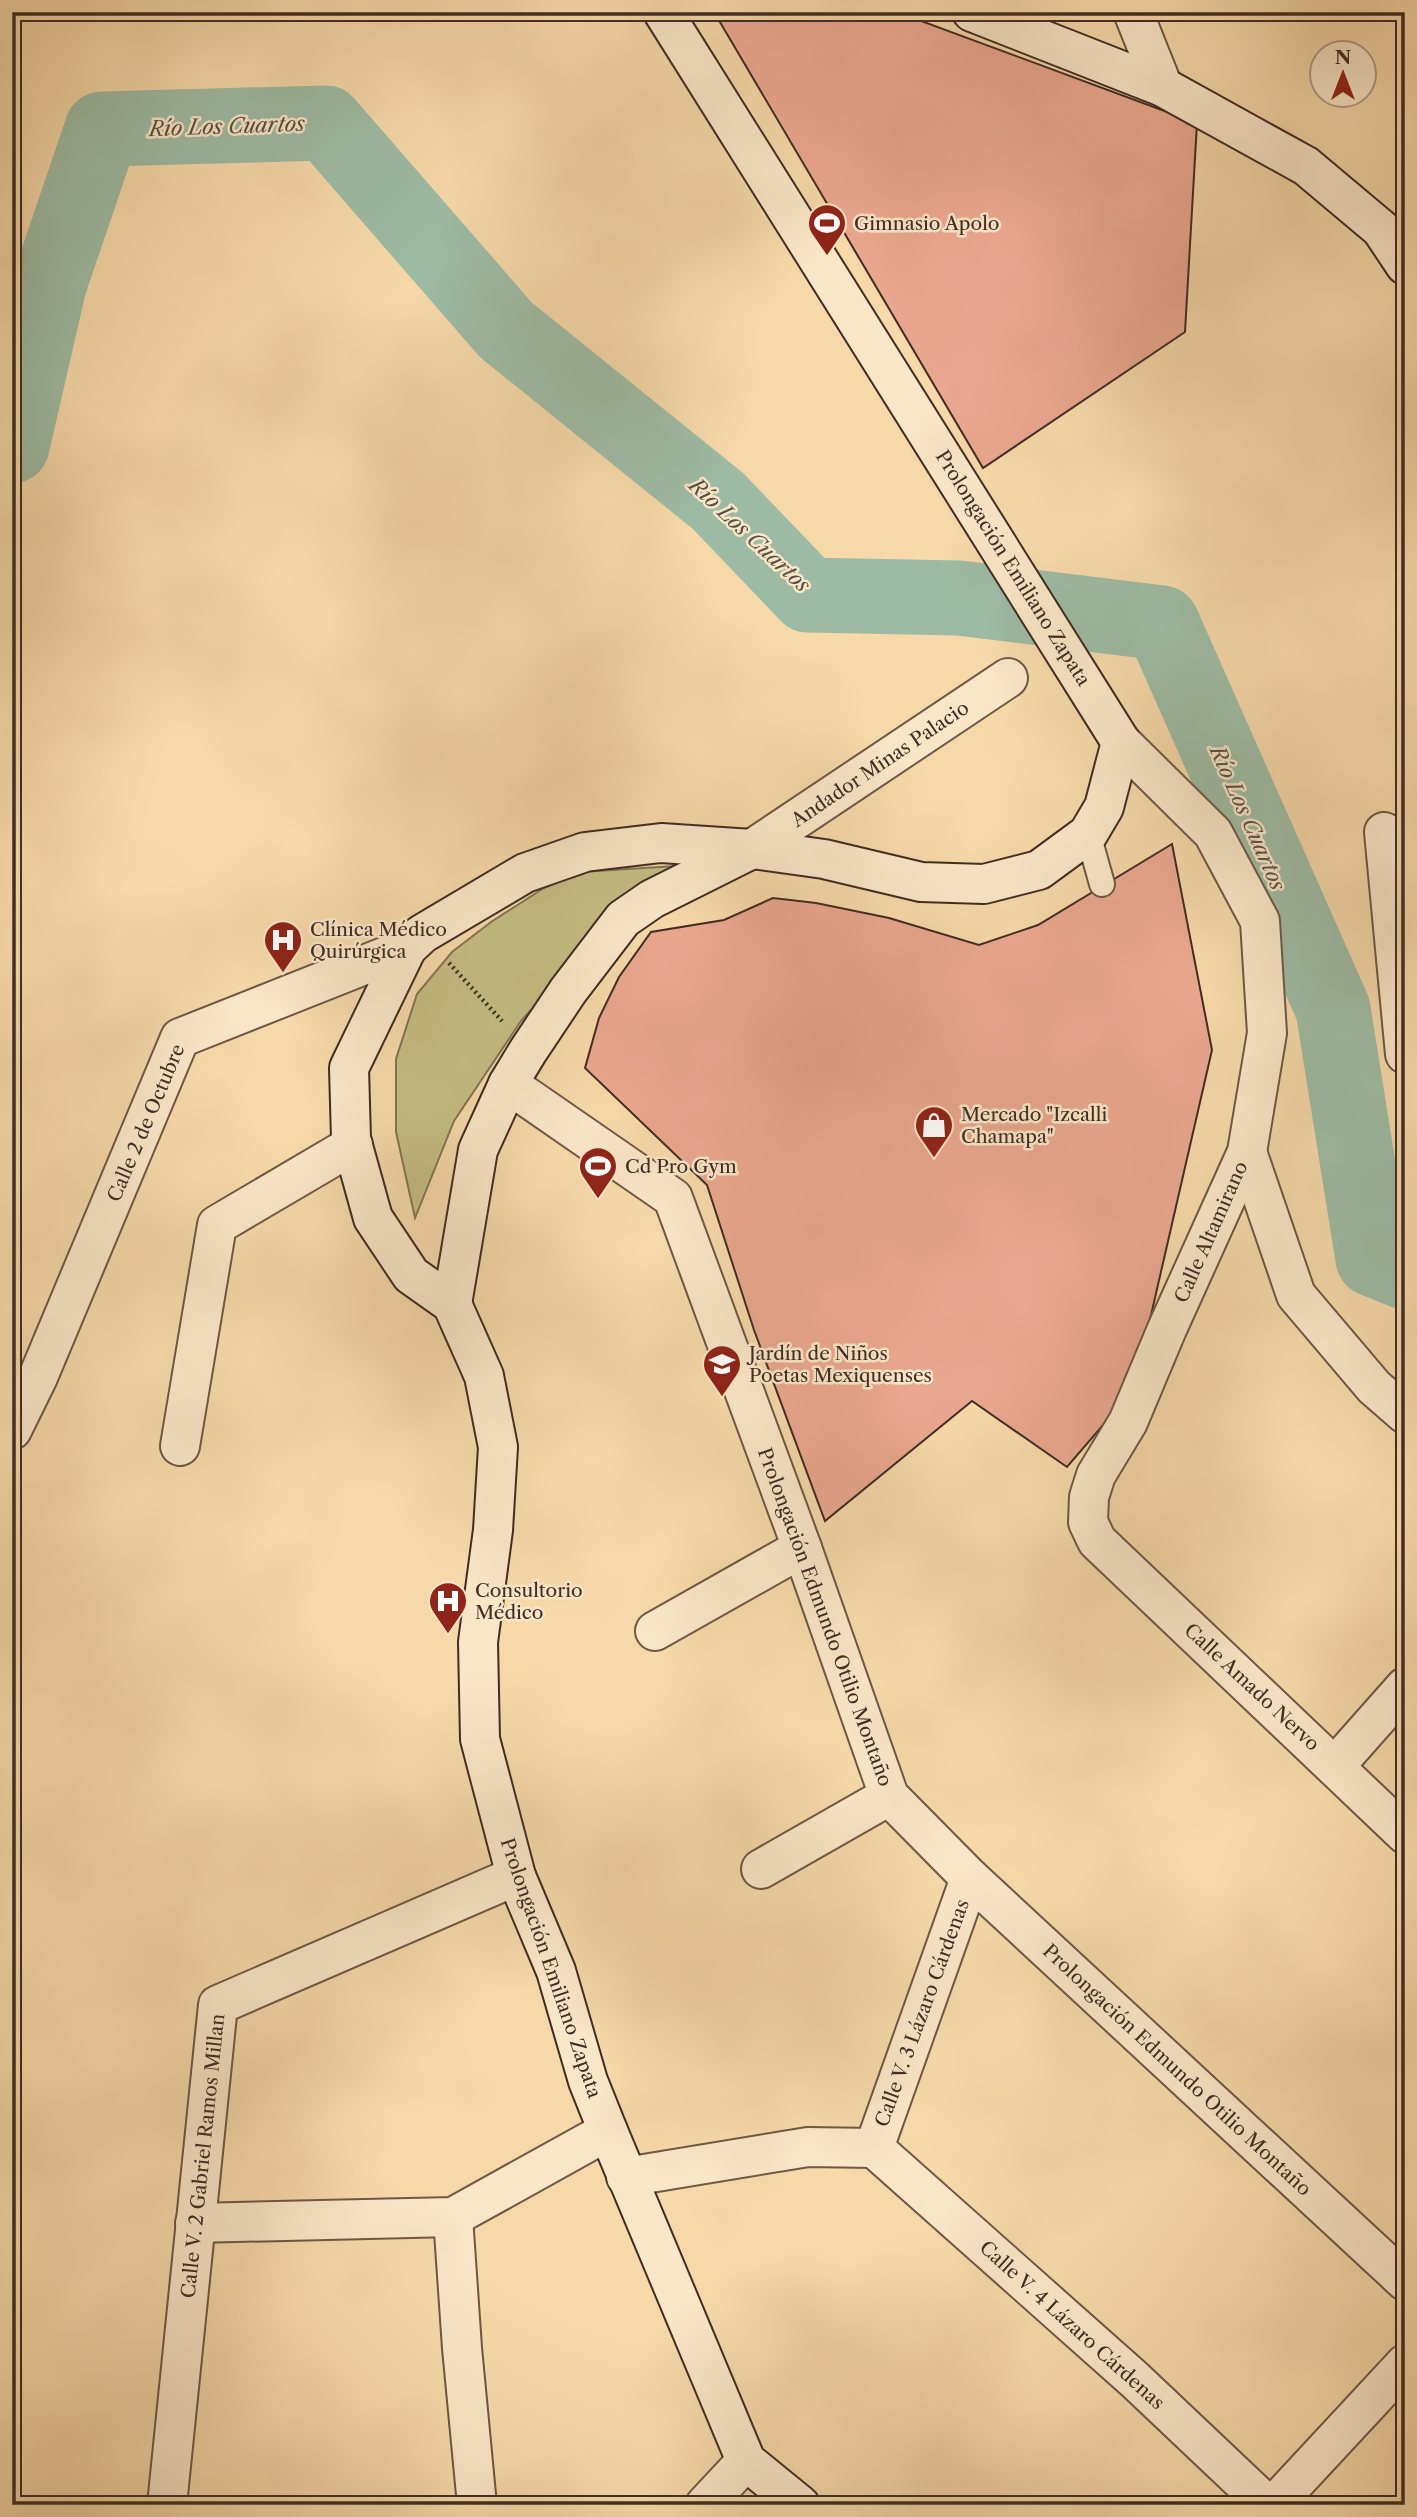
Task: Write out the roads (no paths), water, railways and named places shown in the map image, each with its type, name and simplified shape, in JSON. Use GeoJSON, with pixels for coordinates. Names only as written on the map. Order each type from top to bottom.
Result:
{"type":"FeatureCollection","features":[{"type":"Feature","properties":{"kind":"street","name":"Prolongación Emiliano Zapata"},"geometry":{"type":"LineString","coordinates":[[663,12],[1121,742]]}},
{"type":"Feature","properties":{"kind":"street"},"geometry":{"type":"LineString","coordinates":[[972,12],[1163,87],[1306,166],[1381,229],[1405,265]]}},
{"type":"Feature","properties":{"kind":"street"},"geometry":{"type":"LineString","coordinates":[[1133,12],[1163,87]]}},
{"type":"Feature","properties":{"kind":"street","name":"Andador Minas Palacio"},"geometry":{"type":"LineString","coordinates":[[752,849],[1008,678]]}},
{"type":"Feature","properties":{"kind":"street"},"geometry":{"type":"LineString","coordinates":[[752,849],[652,899],[623,919],[528,1051],[508,1084],[478,1150],[452,1304],[411,1275],[373,1218],[353,1145],[349,1068],[415,941],[525,873],[585,852],[661,843],[752,849],[824,859],[921,882],[984,884],[1039,870],[1088,834],[1104,807],[1121,742]]}},
{"type":"Feature","properties":{"kind":"street","name":"Calle Altamirano"},"geometry":{"type":"LineString","coordinates":[[1097,1541],[1088,1522],[1089,1497],[1096,1475],[1128,1423],[1247,1152],[1267,1033],[1260,921],[1213,833],[1121,742]]}},
{"type":"Feature","properties":{"kind":"street"},"geometry":{"type":"LineString","coordinates":[[1384,832],[1405,1054]]}},
{"type":"Feature","properties":{"kind":"street","name":"Calle 2 de Octubre"},"geometry":{"type":"LineString","coordinates":[[12,1430],[38,1377],[180,1038],[415,941]]}},
{"type":"Feature","properties":{"kind":"street","name":"Prolongación Edmundo Otilio Montaño"},"geometry":{"type":"LineString","coordinates":[[508,1084],[673,1198],[802,1548],[889,1796],[970,1878],[1405,2281]]}},
{"type":"Feature","properties":{"kind":"street"},"geometry":{"type":"LineString","coordinates":[[180,1446],[217,1225],[353,1145]]}},
{"type":"Feature","properties":{"kind":"street"},"geometry":{"type":"LineString","coordinates":[[1247,1152],[1296,1295],[1374,1387],[1405,1414]]}},
{"type":"Feature","properties":{"kind":"street","name":"Prolongación Emiliano Zapata"},"geometry":{"type":"LineString","coordinates":[[452,1304],[484,1376],[498,1447],[494,1530],[478,1642],[480,1739],[516,1875],[556,1971],[588,2081],[747,2461],[800,2505]]}},
{"type":"Feature","properties":{"kind":"street","name":"Calle Amado Nervo"},"geometry":{"type":"LineString","coordinates":[[1097,1541],[1405,1834]]}},
{"type":"Feature","properties":{"kind":"street"},"geometry":{"type":"LineString","coordinates":[[655,1631],[802,1548]]}},
{"type":"Feature","properties":{"kind":"street"},"geometry":{"type":"LineString","coordinates":[[1335,1766],[1405,1687]]}},
{"type":"Feature","properties":{"kind":"street"},"geometry":{"type":"LineString","coordinates":[[761,1869],[889,1796]]}},
{"type":"Feature","properties":{"kind":"street","name":"Calle V. 2 Gabriel Ramos Millan"},"geometry":{"type":"LineString","coordinates":[[167,2505],[218,2006],[516,1875]]}},
{"type":"Feature","properties":{"kind":"street","name":"Calle V. 3 Lázaro Cárdenas"},"geometry":{"type":"LineString","coordinates":[[874,2148],[970,1878]]}},
{"type":"Feature","properties":{"kind":"street"},"geometry":{"type":"LineString","coordinates":[[195,2223],[453,2217],[608,2131]]}},
{"type":"Feature","properties":{"kind":"street"},"geometry":{"type":"LineString","coordinates":[[626,2177],[808,2147],[874,2148]]}},
{"type":"Feature","properties":{"kind":"street","name":"Calle V. 4 Lázaro Cárdenas"},"geometry":{"type":"LineString","coordinates":[[874,2148],[1135,2380],[1267,2505]]}},
{"type":"Feature","properties":{"kind":"street"},"geometry":{"type":"LineString","coordinates":[[453,2217],[477,2505]]}},
{"type":"Feature","properties":{"kind":"street"},"geometry":{"type":"LineString","coordinates":[[1274,2505],[1405,2364]]}},
{"type":"Feature","properties":{"kind":"street"},"geometry":{"type":"LineString","coordinates":[[705,2505],[747,2461]]}},
{"type":"Feature","properties":{"kind":"lane"},"geometry":{"type":"LineString","coordinates":[[1088,834],[1102,884]]}},
{"type":"Feature","properties":{"kind":"waterway","name":"Río Los Cuartos"},"geometry":{"type":"LineString","coordinates":[[12,446],[49,285],[102,129],[326,123],[506,330],[718,501],[808,595],[959,598],[1162,623],[1333,1009],[1373,1259],[1405,1272]]}},
{"type":"Feature","properties":{"kind":"place","name":"Gimnasio Apolo"},"geometry":{"type":"Point","coordinates":[827,257]}},
{"type":"Feature","properties":{"kind":"place","name":"Clínica Médico Quirúrgica"},"geometry":{"type":"Point","coordinates":[283,974]}},
{"type":"Feature","properties":{"kind":"place","name":"Mercado \"Izcalli Chamapa\""},"geometry":{"type":"Point","coordinates":[934,1159]}},
{"type":"Feature","properties":{"kind":"place","name":"Cd Pro Gym"},"geometry":{"type":"Point","coordinates":[598,1200]}},
{"type":"Feature","properties":{"kind":"place","name":"Jardín de Niños Poetas Mexiquenses"},"geometry":{"type":"Point","coordinates":[722,1398]}},
{"type":"Feature","properties":{"kind":"place","name":"Consultorio Médico"},"geometry":{"type":"Point","coordinates":[448,1635]}}]}
